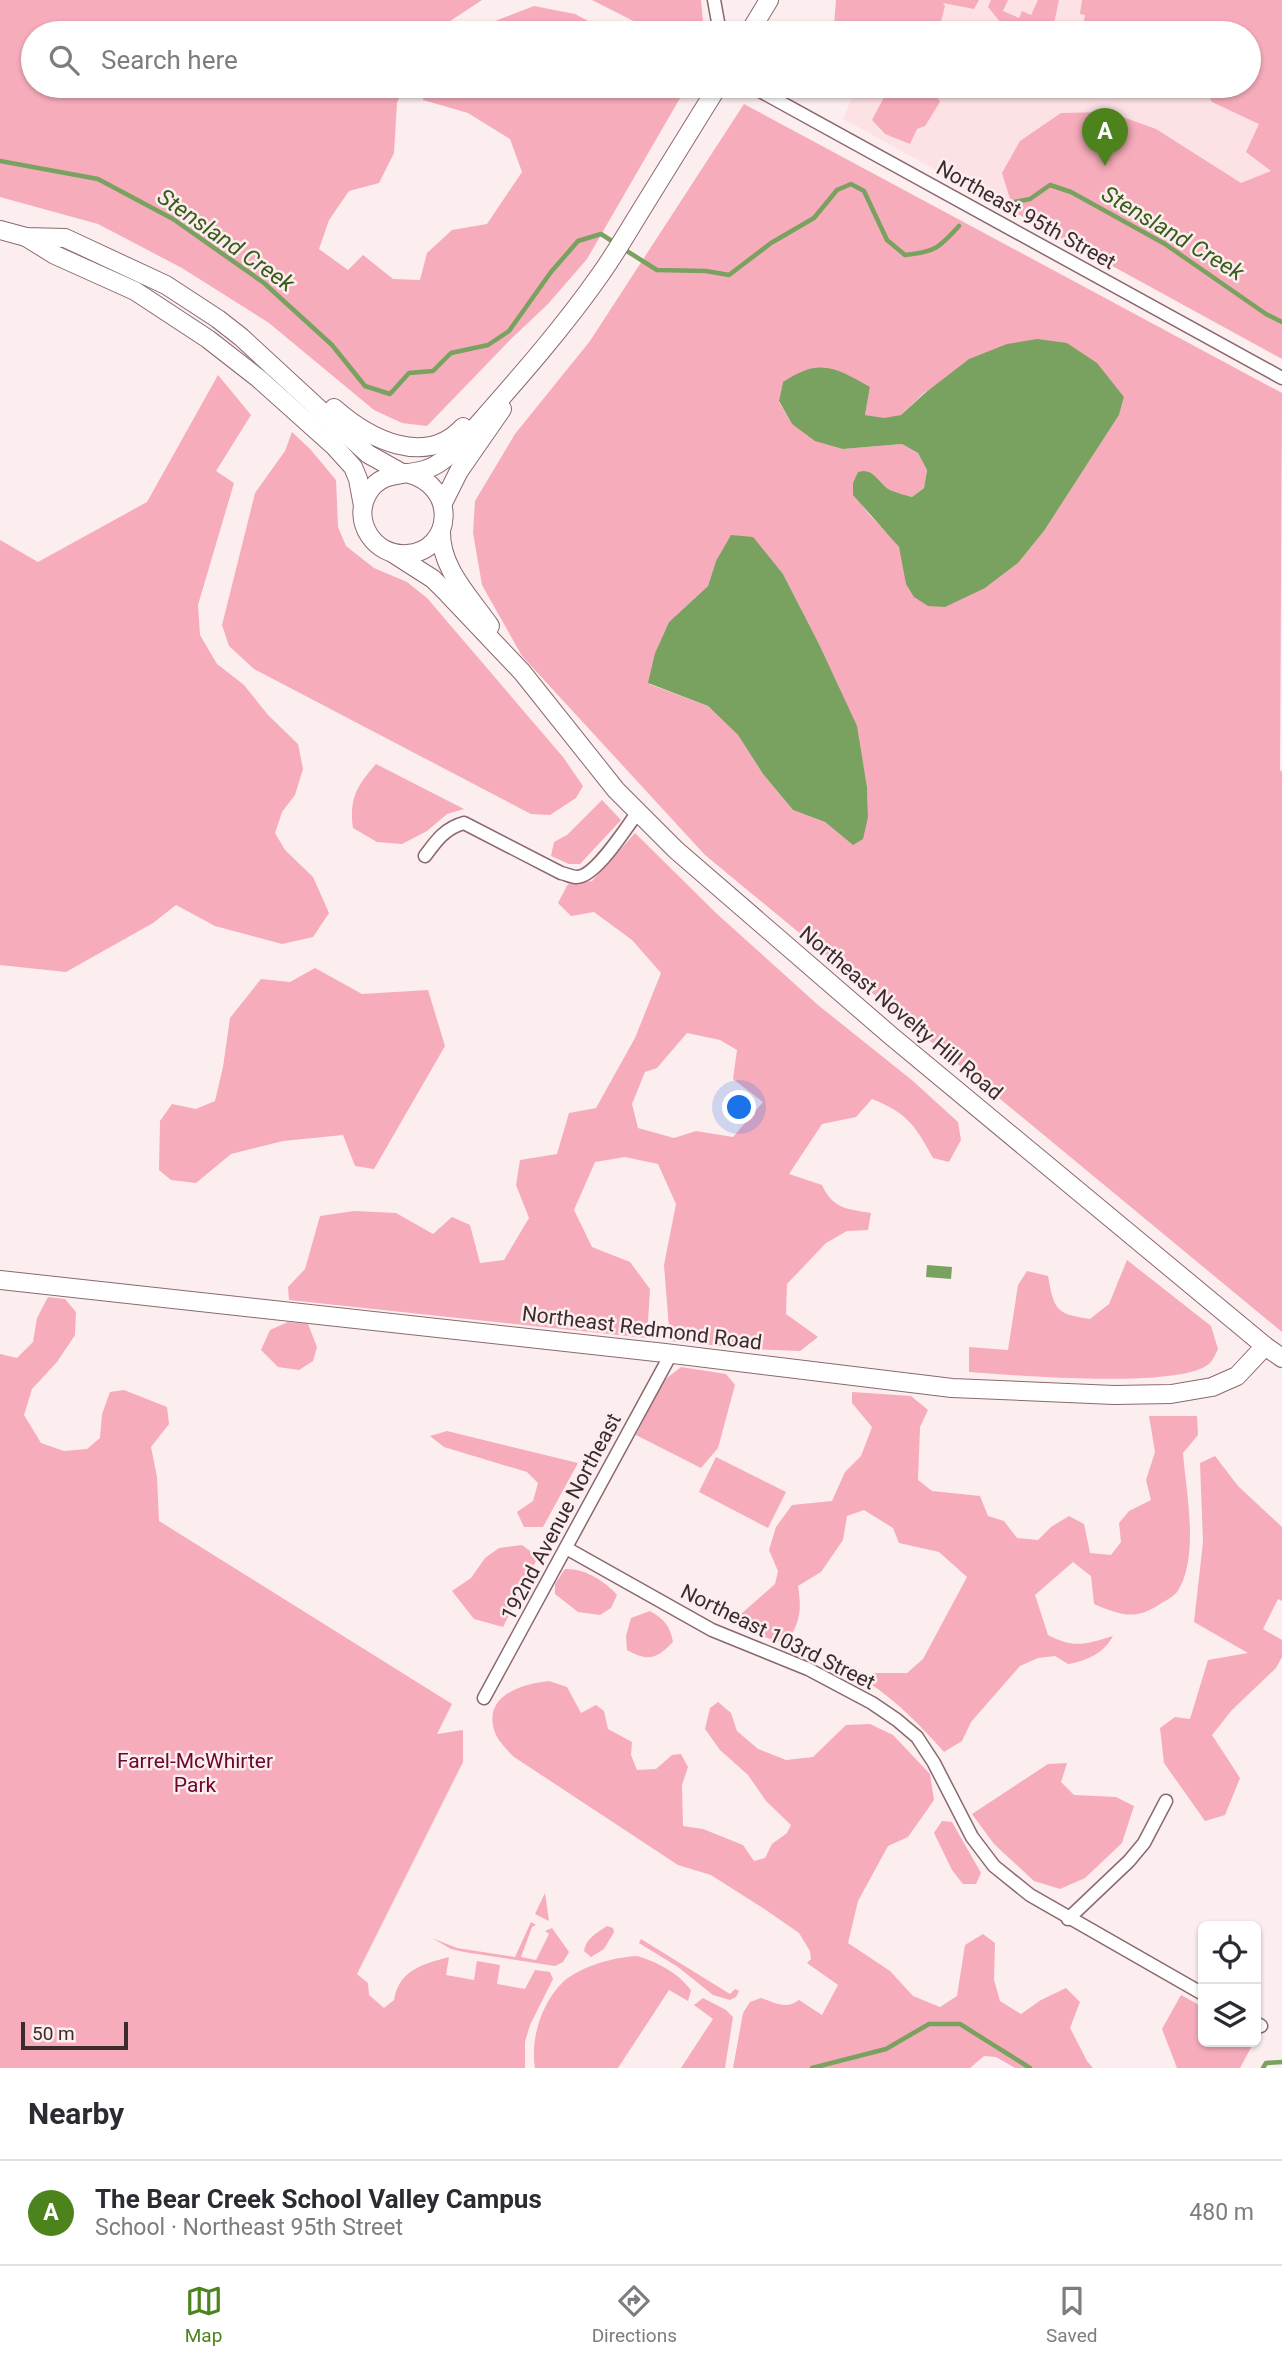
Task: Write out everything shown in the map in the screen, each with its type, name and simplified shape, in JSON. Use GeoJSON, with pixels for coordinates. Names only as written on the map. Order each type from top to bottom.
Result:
{"type":"FeatureCollection","features":[{"type":"Feature","properties":{"kind":"main road"},"geometry":{"type":"LineString","coordinates":[[756,21],[769,0]]}},
{"type":"Feature","properties":{"kind":"main road"},"geometry":{"type":"LineString","coordinates":[[443,503],[459,471],[541,351],[602,272],[711,98]]}},
{"type":"Feature","properties":{"kind":"main road"},"geometry":{"type":"LineString","coordinates":[[0,230],[26,237],[65,238],[166,285],[283,365],[355,425],[397,445],[426,448],[451,439],[504,382],[541,351]]}},
{"type":"Feature","properties":{"kind":"main road"},"geometry":{"type":"LineString","coordinates":[[26,237],[55,255],[135,291],[208,339],[258,378],[334,446],[353,467],[358,479],[366,531],[383,549],[394,554],[408,554],[422,551],[433,542],[441,531],[444,517],[443,503],[429,482],[404,473],[368,454],[242,337]]}},
{"type":"Feature","properties":{"kind":"main road"},"geometry":{"type":"LineString","coordinates":[[363,506],[374,485],[383,478],[423,470],[447,458],[541,351]]}},
{"type":"Feature","properties":{"kind":"main road","name":"Northeast Novelty Hill Road"},"geometry":{"type":"LineString","coordinates":[[441,531],[440,544],[449,567],[522,672],[613,786],[676,850],[890,1035],[1282,1358]]}},
{"type":"Feature","properties":{"kind":"main road","name":"Northeast Novelty Hill Road"},"geometry":{"type":"LineString","coordinates":[[394,554],[433,579],[522,672]]}},
{"type":"Feature","properties":{"kind":"main road","name":"Northeast Redmond Road"},"geometry":{"type":"LineString","coordinates":[[0,1280],[671,1354],[952,1388],[1114,1395],[1171,1394],[1212,1387],[1237,1376],[1265,1346]]}},
{"type":"Feature","properties":{"kind":"street"},"geometry":{"type":"LineString","coordinates":[[714,0],[718,21]]}},
{"type":"Feature","properties":{"kind":"street","name":"Northeast 95th Street"},"geometry":{"type":"LineString","coordinates":[[773,98],[1282,378]]}},
{"type":"Feature","properties":{"kind":"street"},"geometry":{"type":"LineString","coordinates":[[425,856],[451,826],[464,823],[561,873],[578,877],[587,875],[597,865],[638,812]]}},
{"type":"Feature","properties":{"kind":"street","name":"192nd Avenue Northeast"},"geometry":{"type":"LineString","coordinates":[[484,1698],[671,1354]]}},
{"type":"Feature","properties":{"kind":"street","name":"Northeast 103rd Street"},"geometry":{"type":"LineString","coordinates":[[566,1548],[712,1630],[808,1670],[872,1703],[897,1720],[917,1737],[934,1763],[972,1838],[994,1866],[1030,1895],[1069,1919],[1198,1991]]}},
{"type":"Feature","properties":{"kind":"street"},"geometry":{"type":"LineString","coordinates":[[1069,1919],[1144,1843],[1166,1801]]}},
{"type":"Feature","properties":{"kind":"shaded area"},"geometry":{"type":"Polygon","coordinates":[[[936,0],[1196,0],[1234,21],[900,21],[936,0]]]}},
{"type":"Feature","properties":{"kind":"shaded area"},"geometry":{"type":"Polygon","coordinates":[[[1261,36],[1282,48],[1282,304],[1257,345],[843,119],[852,98],[1261,98],[1261,36]]]}},
{"type":"Feature","properties":{"kind":"shaded area"},"geometry":{"type":"Polygon","coordinates":[[[1037,339],[1067,343],[1097,363],[1124,397],[1119,415],[1044,531],[1018,563],[985,588],[945,607],[928,606],[914,597],[906,584],[899,547],[853,495],[853,483],[858,472],[863,471],[872,474],[890,490],[912,497],[924,488],[927,470],[918,453],[902,444],[843,449],[815,441],[792,424],[779,401],[783,382],[807,370],[837,370],[870,387],[865,415],[884,418],[901,415],[969,359],[1007,344],[1037,339]]]}},
{"type":"Feature","properties":{"kind":"shaded area"},"geometry":{"type":"Polygon","coordinates":[[[731,535],[753,537],[783,574],[857,726],[867,787],[868,817],[863,839],[853,845],[825,822],[793,810],[763,774],[738,735],[708,706],[648,683],[655,653],[669,622],[708,586],[716,561],[731,535]]]}},
{"type":"Feature","properties":{"kind":"shaded area"},"geometry":{"type":"Polygon","coordinates":[[[927,1265],[952,1267],[951,1279],[926,1277],[927,1265]]]}},
{"type":"Feature","properties":{"kind":"green space"},"geometry":{"type":"Polygon","coordinates":[[[0,0],[482,0],[450,21],[21,21],[21,98],[399,98],[394,153],[379,183],[349,191],[329,220],[319,249],[348,270],[363,255],[393,279],[420,280],[427,253],[452,230],[487,224],[522,172],[510,139],[468,113],[424,98],[680,98],[587,259],[548,304],[427,426],[402,423],[374,410],[269,323],[182,268],[98,224],[0,197],[0,0]]]}},
{"type":"Feature","properties":{"kind":"green space"},"geometry":{"type":"Polygon","coordinates":[[[592,0],[701,0],[703,21],[633,21],[592,0]]]}},
{"type":"Feature","properties":{"kind":"green space"},"geometry":{"type":"Polygon","coordinates":[[[836,0],[979,0],[974,9],[943,3],[945,6],[941,21],[834,21],[836,0]]]}},
{"type":"Feature","properties":{"kind":"green space"},"geometry":{"type":"Polygon","coordinates":[[[991,0],[1008,0],[1003,11],[1019,18],[1022,11],[1031,15],[1038,0],[1059,0],[1055,21],[999,21],[988,7],[991,0]]]}},
{"type":"Feature","properties":{"kind":"green space"},"geometry":{"type":"Polygon","coordinates":[[[1082,0],[1282,0],[1282,359],[1014,212],[1002,173],[1020,141],[1061,113],[1109,112],[1156,129],[1241,183],[1271,171],[1246,152],[1259,124],[1212,102],[1210,98],[1261,98],[1261,21],[1084,21],[1085,15],[1080,14],[1082,0]]]}},
{"type":"Feature","properties":{"kind":"green space"},"geometry":{"type":"Polygon","coordinates":[[[534,6],[575,14],[588,21],[496,21],[534,6]]]}},
{"type":"Feature","properties":{"kind":"green space"},"geometry":{"type":"Polygon","coordinates":[[[884,98],[937,98],[940,102],[925,126],[917,129],[910,144],[885,134],[872,120],[884,98]]]}},
{"type":"Feature","properties":{"kind":"green space"},"geometry":{"type":"Polygon","coordinates":[[[744,104],[1282,393],[1282,1332],[705,855],[522,656],[482,585],[473,533],[475,501],[515,434],[590,341],[744,104]],[[1067,343],[925,392],[901,415],[884,419],[865,415],[870,387],[783,382],[779,402],[792,424],[843,449],[902,444],[918,453],[927,470],[924,488],[912,497],[890,490],[868,472],[858,472],[855,483],[861,503],[898,546],[903,559],[906,584],[985,588],[1018,563],[1044,531],[1119,415],[1124,397],[1096,363],[1067,343]],[[752,537],[716,561],[708,586],[669,622],[655,653],[649,684],[708,706],[738,735],[763,774],[793,810],[825,822],[852,844],[868,817],[867,787],[856,726],[819,644],[783,574],[752,537]]]}},
{"type":"Feature","properties":{"kind":"green space"},"geometry":{"type":"Polygon","coordinates":[[[218,375],[251,415],[216,471],[234,483],[198,605],[200,635],[217,664],[244,685],[268,715],[298,744],[303,769],[295,795],[282,812],[275,833],[285,850],[313,877],[329,913],[313,937],[282,944],[215,926],[176,905],[153,923],[66,972],[0,965],[0,540],[38,562],[147,502],[218,375]]]}},
{"type":"Feature","properties":{"kind":"green space"},"geometry":{"type":"Polygon","coordinates":[[[292,432],[336,480],[338,527],[346,546],[374,568],[407,582],[427,598],[563,757],[583,786],[576,798],[550,815],[531,814],[254,669],[229,646],[222,625],[255,493],[285,451],[292,432]]]}},
{"type":"Feature","properties":{"kind":"green space"},"geometry":{"type":"Polygon","coordinates":[[[376,764],[464,809],[447,814],[427,831],[402,844],[377,842],[353,828],[352,818],[356,793],[376,764]]]}},
{"type":"Feature","properties":{"kind":"green space"},"geometry":{"type":"Polygon","coordinates":[[[602,800],[621,820],[580,864],[569,864],[551,856],[554,842],[567,835],[602,800]]]}},
{"type":"Feature","properties":{"kind":"green space"},"geometry":{"type":"Polygon","coordinates":[[[635,833],[716,913],[818,1005],[913,1081],[958,1122],[961,1140],[949,1162],[933,1158],[909,1121],[894,1109],[872,1099],[856,1117],[822,1124],[789,1174],[822,1185],[831,1199],[842,1206],[871,1213],[868,1230],[847,1231],[826,1243],[787,1284],[786,1314],[818,1337],[800,1351],[670,1341],[664,1265],[676,1204],[658,1164],[625,1157],[595,1162],[574,1210],[592,1247],[630,1262],[650,1289],[647,1338],[289,1300],[288,1287],[305,1269],[320,1216],[354,1211],[396,1213],[433,1234],[452,1217],[470,1225],[480,1263],[504,1260],[529,1218],[516,1185],[520,1160],[557,1154],[569,1113],[596,1108],[635,1038],[661,973],[632,940],[594,912],[571,916],[558,903],[568,884],[592,881],[635,833]],[[687,1033],[657,1068],[645,1072],[632,1104],[638,1128],[674,1138],[696,1131],[733,1137],[763,1102],[733,1079],[737,1050],[720,1040],[687,1033]]]}},
{"type":"Feature","properties":{"kind":"green space"},"geometry":{"type":"Polygon","coordinates":[[[315,968],[362,994],[428,990],[445,1046],[374,1169],[355,1166],[343,1135],[283,1141],[231,1154],[196,1183],[171,1180],[159,1170],[160,1121],[172,1104],[196,1109],[215,1101],[230,1018],[261,979],[290,982],[315,968]]]}},
{"type":"Feature","properties":{"kind":"green space"},"geometry":{"type":"Polygon","coordinates":[[[1127,1260],[1211,1326],[1218,1349],[1210,1363],[1193,1371],[1133,1379],[1056,1378],[969,1372],[969,1347],[1008,1350],[1018,1285],[1027,1271],[1048,1276],[1052,1296],[1063,1312],[1090,1319],[1109,1304],[1127,1260]]]}},
{"type":"Feature","properties":{"kind":"green space","name":"Farrel-McWhirter Park"},"geometry":{"type":"Polygon","coordinates":[[[48,1297],[65,1299],[76,1312],[75,1335],[57,1362],[32,1389],[24,1415],[41,1443],[64,1451],[87,1449],[100,1438],[102,1414],[110,1392],[124,1390],[167,1407],[169,1424],[151,1447],[157,1477],[159,1521],[452,1704],[437,1734],[463,1730],[463,1762],[357,1974],[368,1983],[369,1995],[384,2008],[394,2000],[407,1975],[430,1962],[449,1957],[446,1975],[474,1980],[477,1961],[500,1965],[497,1984],[525,1989],[535,1970],[550,1972],[553,1979],[530,2025],[525,2042],[525,2068],[0,2068],[0,1354],[17,1358],[33,1342],[37,1318],[48,1297]]]}},
{"type":"Feature","properties":{"kind":"green space"},"geometry":{"type":"Polygon","coordinates":[[[288,1322],[308,1324],[317,1347],[313,1361],[299,1370],[278,1367],[261,1350],[270,1330],[288,1322]]]}},
{"type":"Feature","properties":{"kind":"green space"},"geometry":{"type":"Polygon","coordinates":[[[681,1367],[726,1374],[735,1385],[718,1448],[701,1468],[636,1435],[663,1381],[681,1367]]]}},
{"type":"Feature","properties":{"kind":"green space"},"geometry":{"type":"Polygon","coordinates":[[[852,1392],[911,1396],[928,1410],[920,1427],[918,1480],[932,1491],[980,1496],[988,1516],[1004,1521],[1017,1538],[1038,1540],[1051,1527],[1069,1516],[1084,1524],[1090,1553],[1111,1555],[1121,1542],[1119,1523],[1129,1511],[1151,1500],[1146,1480],[1155,1452],[1149,1416],[1197,1416],[1198,1435],[1183,1453],[1190,1543],[1184,1578],[1177,1592],[1143,1613],[1112,1611],[1094,1604],[1091,1576],[1073,1562],[1035,1595],[1048,1635],[1073,1644],[1113,1636],[1109,1642],[1094,1655],[1075,1663],[1068,1664],[1055,1656],[1038,1658],[1020,1666],[971,1722],[962,1741],[944,1752],[909,1715],[869,1683],[875,1673],[907,1673],[923,1659],[967,1577],[939,1552],[899,1543],[893,1528],[864,1510],[847,1516],[843,1540],[821,1572],[798,1586],[799,1616],[786,1644],[746,1631],[741,1614],[775,1584],[778,1571],[769,1550],[776,1527],[792,1505],[832,1501],[845,1472],[861,1456],[872,1427],[852,1403],[852,1392]]]}},
{"type":"Feature","properties":{"kind":"green space"},"geometry":{"type":"Polygon","coordinates":[[[447,1431],[578,1463],[543,1527],[524,1527],[517,1512],[533,1501],[538,1483],[527,1472],[444,1447],[430,1436],[447,1431]]]}},
{"type":"Feature","properties":{"kind":"green space"},"geometry":{"type":"Polygon","coordinates":[[[1215,1456],[1238,1486],[1282,1527],[1282,1601],[1278,1599],[1263,1629],[1282,1640],[1282,1657],[1276,1668],[1232,1710],[1212,1735],[1240,1778],[1225,1815],[1205,1821],[1164,1763],[1160,1728],[1175,1717],[1190,1719],[1208,1660],[1248,1653],[1194,1622],[1203,1542],[1200,1463],[1215,1456]]]}},
{"type":"Feature","properties":{"kind":"green space"},"geometry":{"type":"Polygon","coordinates":[[[716,1457],[786,1492],[768,1528],[699,1492],[716,1457]]]}},
{"type":"Feature","properties":{"kind":"green space"},"geometry":{"type":"Polygon","coordinates":[[[522,1545],[538,1557],[503,1627],[474,1619],[452,1591],[471,1578],[485,1558],[499,1548],[522,1545]]]}},
{"type":"Feature","properties":{"kind":"green space"},"geometry":{"type":"Polygon","coordinates":[[[565,1569],[587,1573],[606,1585],[617,1595],[611,1608],[600,1615],[578,1612],[555,1594],[555,1584],[565,1569]]]}},
{"type":"Feature","properties":{"kind":"green space"},"geometry":{"type":"Polygon","coordinates":[[[650,1611],[666,1624],[673,1642],[657,1655],[647,1657],[627,1650],[626,1636],[631,1618],[650,1611]]]}},
{"type":"Feature","properties":{"kind":"green space"},"geometry":{"type":"Polygon","coordinates":[[[549,1681],[567,1687],[581,1713],[596,1705],[604,1711],[608,1729],[632,1742],[631,1755],[637,1770],[656,1769],[672,1755],[681,1754],[688,1767],[682,1785],[683,1826],[703,1829],[743,1845],[754,1861],[765,1858],[772,1844],[787,1833],[791,1825],[766,1801],[748,1775],[720,1750],[705,1729],[710,1708],[718,1702],[731,1713],[737,1731],[758,1749],[786,1760],[813,1757],[846,1725],[870,1724],[893,1735],[930,1774],[934,1800],[908,1837],[888,1846],[858,1901],[848,1943],[890,1971],[913,1996],[940,2007],[957,1996],[965,1945],[983,1934],[995,1943],[994,1980],[1000,2001],[1021,2014],[1041,2000],[1066,1988],[1080,2002],[1070,2028],[1093,2068],[1015,2068],[996,2057],[984,2056],[970,2068],[733,2068],[743,2013],[750,2002],[761,1998],[790,2005],[799,2000],[822,2015],[838,1985],[807,1963],[811,1959],[810,1951],[799,1933],[711,1875],[678,1865],[509,1752],[496,1735],[492,1722],[493,1711],[498,1702],[515,1689],[549,1681]]]}},
{"type":"Feature","properties":{"kind":"green space"},"geometry":{"type":"Polygon","coordinates":[[[1067,1763],[1061,1782],[1074,1795],[1116,1797],[1134,1806],[1122,1843],[1085,1878],[1060,1889],[1034,1881],[994,1844],[972,1814],[1048,1764],[1067,1763]]]}},
{"type":"Feature","properties":{"kind":"green space"},"geometry":{"type":"Polygon","coordinates":[[[942,1821],[952,1822],[981,1873],[976,1884],[963,1884],[952,1870],[934,1833],[942,1821]]]}},
{"type":"Feature","properties":{"kind":"green space"},"geometry":{"type":"Polygon","coordinates":[[[545,1893],[549,1921],[535,1914],[545,1893]]]}},
{"type":"Feature","properties":{"kind":"green space"},"geometry":{"type":"Polygon","coordinates":[[[531,1922],[536,1925],[532,1927],[521,1957],[536,1960],[549,1934],[545,1931],[552,1928],[569,1952],[563,1962],[555,1966],[464,1952],[451,1949],[432,1938],[457,1948],[515,1957],[531,1922]]]}},
{"type":"Feature","properties":{"kind":"green space"},"geometry":{"type":"Polygon","coordinates":[[[607,1926],[613,1928],[614,1932],[604,1949],[591,1957],[584,1951],[587,1943],[607,1926]]]}},
{"type":"Feature","properties":{"kind":"green space"},"geometry":{"type":"Polygon","coordinates":[[[641,1939],[730,1994],[735,1989],[739,1991],[736,1997],[730,2000],[713,1995],[678,1967],[639,1943],[641,1939]]]}},
{"type":"Feature","properties":{"kind":"green space"},"geometry":{"type":"Polygon","coordinates":[[[637,1956],[660,1965],[680,1978],[691,1990],[688,2001],[669,1990],[618,2068],[535,2068],[534,2045],[539,2021],[549,1999],[564,1981],[599,1963],[637,1956]]]}},
{"type":"Feature","properties":{"kind":"green space"},"geometry":{"type":"Polygon","coordinates":[[[1181,1995],[1198,2004],[1198,2047],[1251,2047],[1240,2068],[1177,2068],[1162,2029],[1181,1995]]]}},
{"type":"Feature","properties":{"kind":"green space"},"geometry":{"type":"Polygon","coordinates":[[[703,1998],[726,2010],[733,2017],[725,2068],[681,2068],[713,2019],[694,2005],[703,1998]]]}},
{"type":"Feature","properties":{"kind":"waterway","name":"Stensland Creek"},"geometry":{"type":"LineString","coordinates":[[0,161],[98,179],[173,219],[264,283],[332,345],[365,386],[390,394],[409,373],[433,371],[451,353],[488,345],[509,331],[551,272],[578,241],[601,234],[615,243]]}},
{"type":"Feature","properties":{"kind":"waterway","name":"Stensland Creek"},"geometry":{"type":"LineString","coordinates":[[622,248],[657,270],[706,271],[729,275],[771,243],[814,218],[837,190],[851,184],[864,191],[887,240],[905,255],[936,248],[959,226]]}},
{"type":"Feature","properties":{"kind":"waterway","name":"Stensland Creek"},"geometry":{"type":"LineString","coordinates":[[1005,204],[1030,199],[1050,185],[1071,192],[1165,244],[1266,314],[1282,322]]}},
{"type":"Feature","properties":{"kind":"waterway"},"geometry":{"type":"LineString","coordinates":[[812,2068],[886,2049],[929,2024],[960,2024],[1030,2068]]}},
{"type":"Feature","properties":{"kind":"waterway"},"geometry":{"type":"LineString","coordinates":[[1263,2068],[1266,2063],[1282,2062]]}},
{"type":"Feature","properties":{"kind":"place","name":"The Bear Creek School Valley Campus"},"geometry":{"type":"Point","coordinates":[1105,166]}}]}
